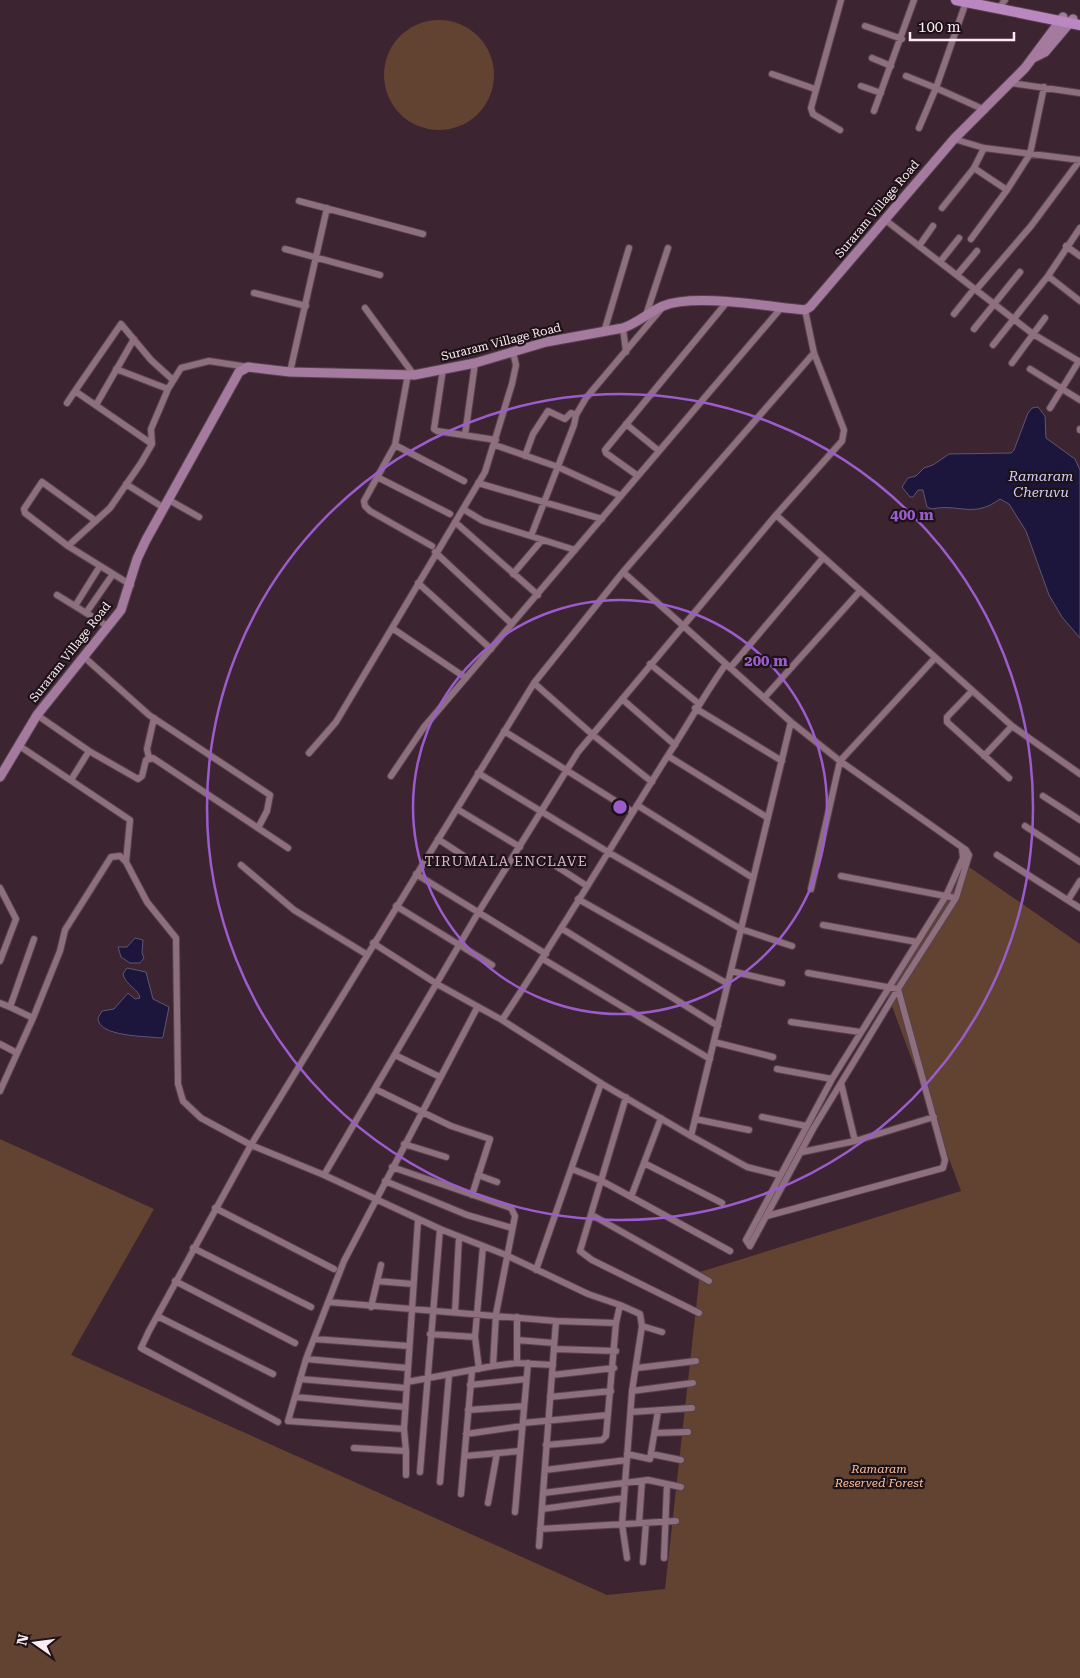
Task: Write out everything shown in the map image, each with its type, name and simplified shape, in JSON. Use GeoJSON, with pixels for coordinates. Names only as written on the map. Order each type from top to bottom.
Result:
{"type":"FeatureCollection","features":[{"type":"Feature","properties":{"kind":"main road"},"geometry":{"type":"LineString","coordinates":[[981,0],[1003,2],[1073,21]]}},
{"type":"Feature","properties":{"kind":"main road"},"geometry":{"type":"LineString","coordinates":[[961,1],[1073,21]]}},
{"type":"Feature","properties":{"kind":"main road","name":"Suraram Village Road"},"geometry":{"type":"LineString","coordinates":[[0,777],[37,715],[121,610],[131,585],[138,559],[166,504],[239,372],[248,367],[290,372],[411,374],[443,370],[475,363],[546,342],[623,328],[646,317],[664,305],[695,301],[727,302],[805,310],[810,307],[954,140],[985,110],[1033,58],[1045,52],[1073,21]]}},
{"type":"Feature","properties":{"kind":"street"},"geometry":{"type":"LineString","coordinates":[[840,130],[811,112],[815,89],[841,0]]}},
{"type":"Feature","properties":{"kind":"street"},"geometry":{"type":"LineString","coordinates":[[874,111],[902,39],[914,0]]}},
{"type":"Feature","properties":{"kind":"street"},"geometry":{"type":"LineString","coordinates":[[919,128],[936,88],[961,1]]}},
{"type":"Feature","properties":{"kind":"street"},"geometry":{"type":"LineString","coordinates":[[865,26],[902,39]]}},
{"type":"Feature","properties":{"kind":"street"},"geometry":{"type":"LineString","coordinates":[[872,58],[891,66]]}},
{"type":"Feature","properties":{"kind":"street"},"geometry":{"type":"LineString","coordinates":[[772,74],[815,89]]}},
{"type":"Feature","properties":{"kind":"street"},"geometry":{"type":"LineString","coordinates":[[906,76],[985,110]]}},
{"type":"Feature","properties":{"kind":"street"},"geometry":{"type":"LineString","coordinates":[[1011,83],[1080,93]]}},
{"type":"Feature","properties":{"kind":"street"},"geometry":{"type":"LineString","coordinates":[[862,86],[881,93]]}},
{"type":"Feature","properties":{"kind":"street"},"geometry":{"type":"LineString","coordinates":[[971,239],[1007,190],[1030,154],[1044,87]]}},
{"type":"Feature","properties":{"kind":"street"},"geometry":{"type":"LineString","coordinates":[[954,140],[984,148],[1080,160],[1031,226],[954,314]]}},
{"type":"Feature","properties":{"kind":"street"},"geometry":{"type":"LineString","coordinates":[[942,208],[974,168],[984,148]]}},
{"type":"Feature","properties":{"kind":"street"},"geometry":{"type":"LineString","coordinates":[[974,168],[1007,190]]}},
{"type":"Feature","properties":{"kind":"street"},"geometry":{"type":"LineString","coordinates":[[299,201],[423,234]]}},
{"type":"Feature","properties":{"kind":"street"},"geometry":{"type":"LineString","coordinates":[[290,372],[327,208]]}},
{"type":"Feature","properties":{"kind":"street"},"geometry":{"type":"LineString","coordinates":[[884,219],[1033,334],[1079,362],[1050,408]]}},
{"type":"Feature","properties":{"kind":"street"},"geometry":{"type":"LineString","coordinates":[[919,246],[933,226]]}},
{"type":"Feature","properties":{"kind":"street"},"geometry":{"type":"LineString","coordinates":[[993,345],[1048,276],[1066,246],[1080,228]]}},
{"type":"Feature","properties":{"kind":"street"},"geometry":{"type":"LineString","coordinates":[[940,262],[959,238]]}},
{"type":"Feature","properties":{"kind":"street"},"geometry":{"type":"LineString","coordinates":[[1066,246],[1080,256]]}},
{"type":"Feature","properties":{"kind":"street"},"geometry":{"type":"LineString","coordinates":[[604,332],[629,248]]}},
{"type":"Feature","properties":{"kind":"street"},"geometry":{"type":"LineString","coordinates":[[646,317],[668,248]]}},
{"type":"Feature","properties":{"kind":"street"},"geometry":{"type":"LineString","coordinates":[[285,249],[380,274]]}},
{"type":"Feature","properties":{"kind":"street"},"geometry":{"type":"LineString","coordinates":[[957,275],[977,251]]}},
{"type":"Feature","properties":{"kind":"street"},"geometry":{"type":"LineString","coordinates":[[974,329],[1020,272]]}},
{"type":"Feature","properties":{"kind":"street"},"geometry":{"type":"LineString","coordinates":[[1048,276],[1080,301]]}},
{"type":"Feature","properties":{"kind":"street"},"geometry":{"type":"LineString","coordinates":[[254,293],[306,306]]}},
{"type":"Feature","properties":{"kind":"street"},"geometry":{"type":"LineString","coordinates":[[638,476],[605,452],[727,302]]}},
{"type":"Feature","properties":{"kind":"street"},"geometry":{"type":"LineString","coordinates":[[531,536],[576,415],[586,398],[664,305]]}},
{"type":"Feature","properties":{"kind":"street"},"geometry":{"type":"LineString","coordinates":[[365,308],[411,374],[395,445],[364,501],[365,506],[370,511],[432,546]]}},
{"type":"Feature","properties":{"kind":"street"},"geometry":{"type":"LineString","coordinates":[[391,776],[424,727],[781,308]]}},
{"type":"Feature","properties":{"kind":"street"},"geometry":{"type":"LineString","coordinates":[[324,1175],[478,913],[566,771],[592,735],[650,664],[776,515],[842,441],[844,430],[814,353],[805,310]]}},
{"type":"Feature","properties":{"kind":"street"},"geometry":{"type":"LineString","coordinates":[[1012,363],[1045,318]]}},
{"type":"Feature","properties":{"kind":"street"},"geometry":{"type":"LineString","coordinates":[[67,403],[121,324],[151,360],[173,380]]}},
{"type":"Feature","properties":{"kind":"street"},"geometry":{"type":"LineString","coordinates":[[623,328],[626,352]]}},
{"type":"Feature","properties":{"kind":"street"},"geometry":{"type":"LineString","coordinates":[[96,405],[134,339]]}},
{"type":"Feature","properties":{"kind":"street"},"geometry":{"type":"LineString","coordinates":[[309,753],[336,722],[435,552],[478,483],[495,442],[514,374],[516,365],[513,352]]}},
{"type":"Feature","properties":{"kind":"street"},"geometry":{"type":"LineString","coordinates":[[278,1422],[141,1348],[157,1316],[251,1145],[366,954],[534,684],[623,572],[814,353]]}},
{"type":"Feature","properties":{"kind":"street"},"geometry":{"type":"LineString","coordinates":[[68,546],[110,508],[152,444],[151,429],[168,389],[181,368],[209,361],[248,367]]}},
{"type":"Feature","properties":{"kind":"street"},"geometry":{"type":"LineString","coordinates":[[465,435],[475,363]]}},
{"type":"Feature","properties":{"kind":"street"},"geometry":{"type":"LineString","coordinates":[[116,369],[168,389]]}},
{"type":"Feature","properties":{"kind":"street"},"geometry":{"type":"LineString","coordinates":[[443,370],[434,429],[437,432],[465,435],[495,442],[525,456],[558,467],[621,496]]}},
{"type":"Feature","properties":{"kind":"street"},"geometry":{"type":"LineString","coordinates":[[1030,370],[1080,400]]}},
{"type":"Feature","properties":{"kind":"street"},"geometry":{"type":"LineString","coordinates":[[76,391],[152,444]]}},
{"type":"Feature","properties":{"kind":"street"},"geometry":{"type":"LineString","coordinates":[[525,456],[533,434],[548,411],[565,419],[571,413],[576,415]]}},
{"type":"Feature","properties":{"kind":"street"},"geometry":{"type":"LineString","coordinates":[[626,424],[660,451]]}},
{"type":"Feature","properties":{"kind":"street"},"geometry":{"type":"LineString","coordinates":[[395,445],[464,481]]}},
{"type":"Feature","properties":{"kind":"street"},"geometry":{"type":"LineString","coordinates":[[377,477],[450,514]]}},
{"type":"Feature","properties":{"kind":"street"},"geometry":{"type":"LineString","coordinates":[[96,521],[45,482],[41,483],[24,511],[68,546],[131,585]]}},
{"type":"Feature","properties":{"kind":"street"},"geometry":{"type":"LineString","coordinates":[[478,483],[602,518]]}},
{"type":"Feature","properties":{"kind":"street"},"geometry":{"type":"LineString","coordinates":[[126,484],[166,504],[199,517]]}},
{"type":"Feature","properties":{"kind":"street"},"geometry":{"type":"LineString","coordinates":[[463,509],[483,520],[575,550]]}},
{"type":"Feature","properties":{"kind":"street"},"geometry":{"type":"LineString","coordinates":[[776,515],[1012,726],[1080,774]]}},
{"type":"Feature","properties":{"kind":"street"},"geometry":{"type":"LineString","coordinates":[[454,522],[538,595]]}},
{"type":"Feature","properties":{"kind":"street"},"geometry":{"type":"LineString","coordinates":[[513,574],[542,540]]}},
{"type":"Feature","properties":{"kind":"street"},"geometry":{"type":"LineString","coordinates":[[435,552],[512,624]]}},
{"type":"Feature","properties":{"kind":"street"},"geometry":{"type":"LineString","coordinates":[[502,1020],[544,957],[586,886],[675,745],[697,706],[728,666],[823,558]]}},
{"type":"Feature","properties":{"kind":"street"},"geometry":{"type":"LineString","coordinates":[[75,606],[100,566]]}},
{"type":"Feature","properties":{"kind":"street"},"geometry":{"type":"LineString","coordinates":[[623,572],[791,722],[840,761],[968,852],[969,859],[956,898],[813,1129],[768,1216],[750,1246],[746,1240],[779,1175],[832,1079],[946,896],[963,858],[962,849]]}},
{"type":"Feature","properties":{"kind":"street"},"geometry":{"type":"LineString","coordinates":[[86,613],[113,574]]}},
{"type":"Feature","properties":{"kind":"street"},"geometry":{"type":"LineString","coordinates":[[418,583],[491,649]]}},
{"type":"Feature","properties":{"kind":"street"},"geometry":{"type":"LineString","coordinates":[[764,698],[860,591]]}},
{"type":"Feature","properties":{"kind":"street"},"geometry":{"type":"LineString","coordinates":[[57,595],[109,627]]}},
{"type":"Feature","properties":{"kind":"street"},"geometry":{"type":"LineString","coordinates":[[392,628],[466,678]]}},
{"type":"Feature","properties":{"kind":"street"},"geometry":{"type":"LineString","coordinates":[[84,657],[132,701],[154,718],[270,795],[267,810],[258,828]]}},
{"type":"Feature","properties":{"kind":"street"},"geometry":{"type":"LineString","coordinates":[[811,889],[840,761],[935,658]]}},
{"type":"Feature","properties":{"kind":"street"},"geometry":{"type":"LineString","coordinates":[[650,664],[697,706],[782,761]]}},
{"type":"Feature","properties":{"kind":"street"},"geometry":{"type":"LineString","coordinates":[[534,684],[592,735],[652,782]]}},
{"type":"Feature","properties":{"kind":"street"},"geometry":{"type":"LineString","coordinates":[[972,691],[948,717],[947,722],[1009,778]]}},
{"type":"Feature","properties":{"kind":"street"},"geometry":{"type":"LineString","coordinates":[[622,699],[675,745]]}},
{"type":"Feature","properties":{"kind":"street"},"geometry":{"type":"LineString","coordinates":[[37,715],[89,751],[138,779],[149,758],[147,748],[154,718]]}},
{"type":"Feature","properties":{"kind":"street"},"geometry":{"type":"LineString","coordinates":[[691,1136],[791,722]]}},
{"type":"Feature","properties":{"kind":"street"},"geometry":{"type":"LineString","coordinates":[[984,756],[1012,726]]}},
{"type":"Feature","properties":{"kind":"street"},"geometry":{"type":"LineString","coordinates":[[504,732],[633,812]]}},
{"type":"Feature","properties":{"kind":"street"},"geometry":{"type":"LineString","coordinates":[[18,745],[130,820],[126,862]]}},
{"type":"Feature","properties":{"kind":"street"},"geometry":{"type":"LineString","coordinates":[[71,780],[89,751]]}},
{"type":"Feature","properties":{"kind":"street"},"geometry":{"type":"LineString","coordinates":[[668,756],[768,818]]}},
{"type":"Feature","properties":{"kind":"street"},"geometry":{"type":"LineString","coordinates":[[149,758],[153,758],[288,848]]}},
{"type":"Feature","properties":{"kind":"street"},"geometry":{"type":"LineString","coordinates":[[478,774],[741,929],[792,946]]}},
{"type":"Feature","properties":{"kind":"street"},"geometry":{"type":"LineString","coordinates":[[1043,796],[1080,820]]}},
{"type":"Feature","properties":{"kind":"street"},"geometry":{"type":"LineString","coordinates":[[637,805],[753,878]]}},
{"type":"Feature","properties":{"kind":"street"},"geometry":{"type":"LineString","coordinates":[[456,809],[520,847]]}},
{"type":"Feature","properties":{"kind":"street"},"geometry":{"type":"LineString","coordinates":[[1025,826],[1080,862]]}},
{"type":"Feature","properties":{"kind":"street"},"geometry":{"type":"LineString","coordinates":[[438,839],[467,858]]}},
{"type":"Feature","properties":{"kind":"street"},"geometry":{"type":"LineString","coordinates":[[997,855],[1080,908]]}},
{"type":"Feature","properties":{"kind":"street"},"geometry":{"type":"LineString","coordinates":[[0,1091],[33,1018],[60,950],[65,930],[111,857],[120,856],[126,862],[147,902],[176,938],[178,1084],[182,1100],[201,1118],[251,1145],[324,1175],[418,1220],[506,1255],[588,1294],[620,1304],[640,1314],[642,1326],[632,1391],[622,1524],[627,1558]]}},
{"type":"Feature","properties":{"kind":"street"},"geometry":{"type":"LineString","coordinates":[[241,865],[294,910],[366,954]]}},
{"type":"Feature","properties":{"kind":"street"},"geometry":{"type":"LineString","coordinates":[[556,866],[586,886]]}},
{"type":"Feature","properties":{"kind":"street"},"geometry":{"type":"LineString","coordinates":[[416,874],[544,957],[710,1060]]}},
{"type":"Feature","properties":{"kind":"street"},"geometry":{"type":"LineString","coordinates":[[840,876],[956,898]]}},
{"type":"Feature","properties":{"kind":"street"},"geometry":{"type":"LineString","coordinates":[[1068,900],[1080,881]]}},
{"type":"Feature","properties":{"kind":"street"},"geometry":{"type":"LineString","coordinates":[[0,888],[16,919],[0,962]]}},
{"type":"Feature","properties":{"kind":"street"},"geometry":{"type":"LineString","coordinates":[[578,899],[728,984]]}},
{"type":"Feature","properties":{"kind":"street"},"geometry":{"type":"LineString","coordinates":[[396,906],[492,965]]}},
{"type":"Feature","properties":{"kind":"street"},"geometry":{"type":"LineString","coordinates":[[823,926],[917,942]]}},
{"type":"Feature","properties":{"kind":"street"},"geometry":{"type":"LineString","coordinates":[[561,928],[718,1026]]}},
{"type":"Feature","properties":{"kind":"street"},"geometry":{"type":"LineString","coordinates":[[10,1007],[34,939]]}},
{"type":"Feature","properties":{"kind":"street"},"geometry":{"type":"LineString","coordinates":[[373,943],[437,984],[477,1008],[502,1020],[601,1083],[691,1136],[747,1167],[779,1175]]}},
{"type":"Feature","properties":{"kind":"street"},"geometry":{"type":"LineString","coordinates":[[731,971],[782,983]]}},
{"type":"Feature","properties":{"kind":"street"},"geometry":{"type":"LineString","coordinates":[[808,973],[898,989]]}},
{"type":"Feature","properties":{"kind":"street"},"geometry":{"type":"LineString","coordinates":[[758,1216],[768,1216],[943,1168],[945,1155],[898,989]]}},
{"type":"Feature","properties":{"kind":"street"},"geometry":{"type":"LineString","coordinates":[[0,1004],[33,1018]]}},
{"type":"Feature","properties":{"kind":"street"},"geometry":{"type":"LineString","coordinates":[[404,1429],[288,1421],[306,1358],[344,1261],[477,1008]]}},
{"type":"Feature","properties":{"kind":"street"},"geometry":{"type":"LineString","coordinates":[[791,1022],[860,1032]]}},
{"type":"Feature","properties":{"kind":"street"},"geometry":{"type":"LineString","coordinates":[[714,1042],[773,1057]]}},
{"type":"Feature","properties":{"kind":"street"},"geometry":{"type":"LineString","coordinates":[[0,1044],[17,1054]]}},
{"type":"Feature","properties":{"kind":"street"},"geometry":{"type":"LineString","coordinates":[[396,1055],[440,1077]]}},
{"type":"Feature","properties":{"kind":"street"},"geometry":{"type":"LineString","coordinates":[[777,1069],[832,1079]]}},
{"type":"Feature","properties":{"kind":"street"},"geometry":{"type":"LineString","coordinates":[[536,1270],[601,1083]]}},
{"type":"Feature","properties":{"kind":"street"},"geometry":{"type":"LineString","coordinates":[[841,1083],[855,1141]]}},
{"type":"Feature","properties":{"kind":"street"},"geometry":{"type":"LineString","coordinates":[[375,1089],[451,1126],[490,1139],[472,1195]]}},
{"type":"Feature","properties":{"kind":"street"},"geometry":{"type":"LineString","coordinates":[[626,1097],[580,1251],[592,1260],[699,1313]]}},
{"type":"Feature","properties":{"kind":"street"},"geometry":{"type":"LineString","coordinates":[[762,1117],[806,1126]]}},
{"type":"Feature","properties":{"kind":"street"},"geometry":{"type":"LineString","coordinates":[[802,1152],[855,1141],[934,1117]]}},
{"type":"Feature","properties":{"kind":"street"},"geometry":{"type":"LineString","coordinates":[[630,1197],[661,1118]]}},
{"type":"Feature","properties":{"kind":"street"},"geometry":{"type":"LineString","coordinates":[[695,1119],[749,1130]]}},
{"type":"Feature","properties":{"kind":"street"},"geometry":{"type":"LineString","coordinates":[[404,1144],[446,1157]]}},
{"type":"Feature","properties":{"kind":"street"},"geometry":{"type":"LineString","coordinates":[[644,1163],[722,1203]]}},
{"type":"Feature","properties":{"kind":"street"},"geometry":{"type":"LineString","coordinates":[[392,1167],[513,1210],[515,1216],[496,1314],[493,1366]]}},
{"type":"Feature","properties":{"kind":"street"},"geometry":{"type":"LineString","coordinates":[[572,1169],[602,1181],[730,1251]]}},
{"type":"Feature","properties":{"kind":"street"},"geometry":{"type":"LineString","coordinates":[[478,1175],[497,1182]]}},
{"type":"Feature","properties":{"kind":"street"},"geometry":{"type":"LineString","coordinates":[[385,1180],[467,1216],[512,1228]]}},
{"type":"Feature","properties":{"kind":"street"},"geometry":{"type":"LineString","coordinates":[[215,1208],[334,1269]]}},
{"type":"Feature","properties":{"kind":"street"},"geometry":{"type":"LineString","coordinates":[[592,1215],[709,1281]]}},
{"type":"Feature","properties":{"kind":"street"},"geometry":{"type":"LineString","coordinates":[[406,1475],[405,1406],[418,1220]]}},
{"type":"Feature","properties":{"kind":"street"},"geometry":{"type":"LineString","coordinates":[[420,1472],[440,1229]]}},
{"type":"Feature","properties":{"kind":"street"},"geometry":{"type":"LineString","coordinates":[[455,1312],[460,1237]]}},
{"type":"Feature","properties":{"kind":"street"},"geometry":{"type":"LineString","coordinates":[[461,1494],[470,1385],[475,1370],[475,1337],[484,1246]]}},
{"type":"Feature","properties":{"kind":"street"},"geometry":{"type":"LineString","coordinates":[[193,1248],[311,1307]]}},
{"type":"Feature","properties":{"kind":"street"},"geometry":{"type":"LineString","coordinates":[[371,1306],[381,1265]]}},
{"type":"Feature","properties":{"kind":"street"},"geometry":{"type":"LineString","coordinates":[[175,1281],[295,1343]]}},
{"type":"Feature","properties":{"kind":"street"},"geometry":{"type":"LineString","coordinates":[[377,1281],[413,1284]]}},
{"type":"Feature","properties":{"kind":"street"},"geometry":{"type":"LineString","coordinates":[[328,1302],[496,1314],[556,1321],[616,1323]]}},
{"type":"Feature","properties":{"kind":"street"},"geometry":{"type":"LineString","coordinates":[[546,1445],[602,1440],[606,1436],[616,1351],[616,1323],[620,1304]]}},
{"type":"Feature","properties":{"kind":"street"},"geometry":{"type":"LineString","coordinates":[[157,1316],[273,1374]]}},
{"type":"Feature","properties":{"kind":"street"},"geometry":{"type":"LineString","coordinates":[[517,1363],[518,1317]]}},
{"type":"Feature","properties":{"kind":"street"},"geometry":{"type":"LineString","coordinates":[[539,1546],[556,1321]]}},
{"type":"Feature","properties":{"kind":"street"},"geometry":{"type":"LineString","coordinates":[[642,1326],[662,1332]]}},
{"type":"Feature","properties":{"kind":"street"},"geometry":{"type":"LineString","coordinates":[[430,1334],[475,1337]]}},
{"type":"Feature","properties":{"kind":"street"},"geometry":{"type":"LineString","coordinates":[[314,1338],[409,1346]]}},
{"type":"Feature","properties":{"kind":"street"},"geometry":{"type":"LineString","coordinates":[[517,1340],[554,1346],[616,1351]]}},
{"type":"Feature","properties":{"kind":"street"},"geometry":{"type":"LineString","coordinates":[[306,1358],[407,1368]]}},
{"type":"Feature","properties":{"kind":"street"},"geometry":{"type":"LineString","coordinates":[[636,1368],[696,1361]]}},
{"type":"Feature","properties":{"kind":"street"},"geometry":{"type":"LineString","coordinates":[[300,1379],[406,1385],[493,1366],[517,1363],[553,1365]]}},
{"type":"Feature","properties":{"kind":"street"},"geometry":{"type":"LineString","coordinates":[[515,1512],[528,1363]]}},
{"type":"Feature","properties":{"kind":"street"},"geometry":{"type":"LineString","coordinates":[[552,1375],[614,1368]]}},
{"type":"Feature","properties":{"kind":"street"},"geometry":{"type":"LineString","coordinates":[[440,1482],[449,1375]]}},
{"type":"Feature","properties":{"kind":"street"},"geometry":{"type":"LineString","coordinates":[[470,1385],[526,1378]]}},
{"type":"Feature","properties":{"kind":"street"},"geometry":{"type":"LineString","coordinates":[[632,1391],[693,1383]]}},
{"type":"Feature","properties":{"kind":"street"},"geometry":{"type":"LineString","coordinates":[[550,1397],[611,1391]]}},
{"type":"Feature","properties":{"kind":"street"},"geometry":{"type":"LineString","coordinates":[[295,1397],[405,1406]]}},
{"type":"Feature","properties":{"kind":"street"},"geometry":{"type":"LineString","coordinates":[[468,1410],[524,1406]]}},
{"type":"Feature","properties":{"kind":"street"},"geometry":{"type":"LineString","coordinates":[[631,1412],[658,1412],[692,1408]]}},
{"type":"Feature","properties":{"kind":"street"},"geometry":{"type":"LineString","coordinates":[[545,1470],[627,1457],[650,1459],[658,1412]]}},
{"type":"Feature","properties":{"kind":"street"},"geometry":{"type":"LineString","coordinates":[[466,1434],[523,1424],[608,1415]]}},
{"type":"Feature","properties":{"kind":"street"},"geometry":{"type":"LineString","coordinates":[[655,1433],[688,1432]]}},
{"type":"Feature","properties":{"kind":"street"},"geometry":{"type":"LineString","coordinates":[[354,1448],[406,1452]]}},
{"type":"Feature","properties":{"kind":"street"},"geometry":{"type":"LineString","coordinates":[[465,1456],[520,1451]]}},
{"type":"Feature","properties":{"kind":"street"},"geometry":{"type":"LineString","coordinates":[[488,1504],[497,1453]]}},
{"type":"Feature","properties":{"kind":"street"},"geometry":{"type":"LineString","coordinates":[[651,1454],[681,1460]]}},
{"type":"Feature","properties":{"kind":"street"},"geometry":{"type":"LineString","coordinates":[[543,1493],[642,1482],[681,1487]]}},
{"type":"Feature","properties":{"kind":"street"},"geometry":{"type":"LineString","coordinates":[[642,1482],[643,1562]]}},
{"type":"Feature","properties":{"kind":"street"},"geometry":{"type":"LineString","coordinates":[[664,1558],[667,1484]]}},
{"type":"Feature","properties":{"kind":"street"},"geometry":{"type":"LineString","coordinates":[[542,1508],[624,1498]]}},
{"type":"Feature","properties":{"kind":"street"},"geometry":{"type":"LineString","coordinates":[[540,1528],[676,1521]]}},
{"type":"Feature","properties":{"kind":"green space"},"geometry":{"type":"Polygon","coordinates":[[[439,20],[460,24],[478,36],[490,54],[494,75],[490,96],[478,114],[460,126],[439,130],[418,126],[400,114],[388,96],[384,75],[388,54],[400,36],[418,24],[439,20]]]}},
{"type":"Feature","properties":{"kind":"green space","name":"Ramaram Reserved Forest"},"geometry":{"type":"Polygon","coordinates":[[[969,867],[1080,944],[1080,1678],[0,1678],[0,1139],[154,1209],[71,1355],[607,1595],[665,1589],[700,1272],[961,1191],[886,990],[969,867]]]}},
{"type":"Feature","properties":{"kind":"water","name":"Ramaram Cheruvu"},"geometry":{"type":"Polygon","coordinates":[[[1038,407],[1045,416],[1046,438],[1075,459],[1080,470],[1080,638],[1062,617],[1049,595],[1026,531],[1009,504],[1000,499],[982,508],[932,509],[927,507],[923,490],[918,490],[913,497],[910,497],[902,487],[908,478],[916,476],[924,468],[933,465],[949,454],[1011,453],[1014,450],[1028,413],[1032,408],[1038,407]]]}},
{"type":"Feature","properties":{"kind":"water"},"geometry":{"type":"Polygon","coordinates":[[[135,938],[143,940],[142,953],[144,958],[140,963],[130,963],[121,957],[118,947],[127,947],[135,938]]]}},
{"type":"Feature","properties":{"kind":"water"},"geometry":{"type":"Polygon","coordinates":[[[127,968],[146,972],[153,999],[169,1007],[163,1037],[134,1036],[114,1032],[100,1024],[98,1018],[102,1011],[114,1009],[128,993],[135,999],[140,998],[123,974],[127,968]]]}},
{"type":"Feature","properties":{"kind":"district","name":"TIRUMALA ENCLAVE"},"geometry":{"type":"Point","coordinates":[506,861]}}]}
